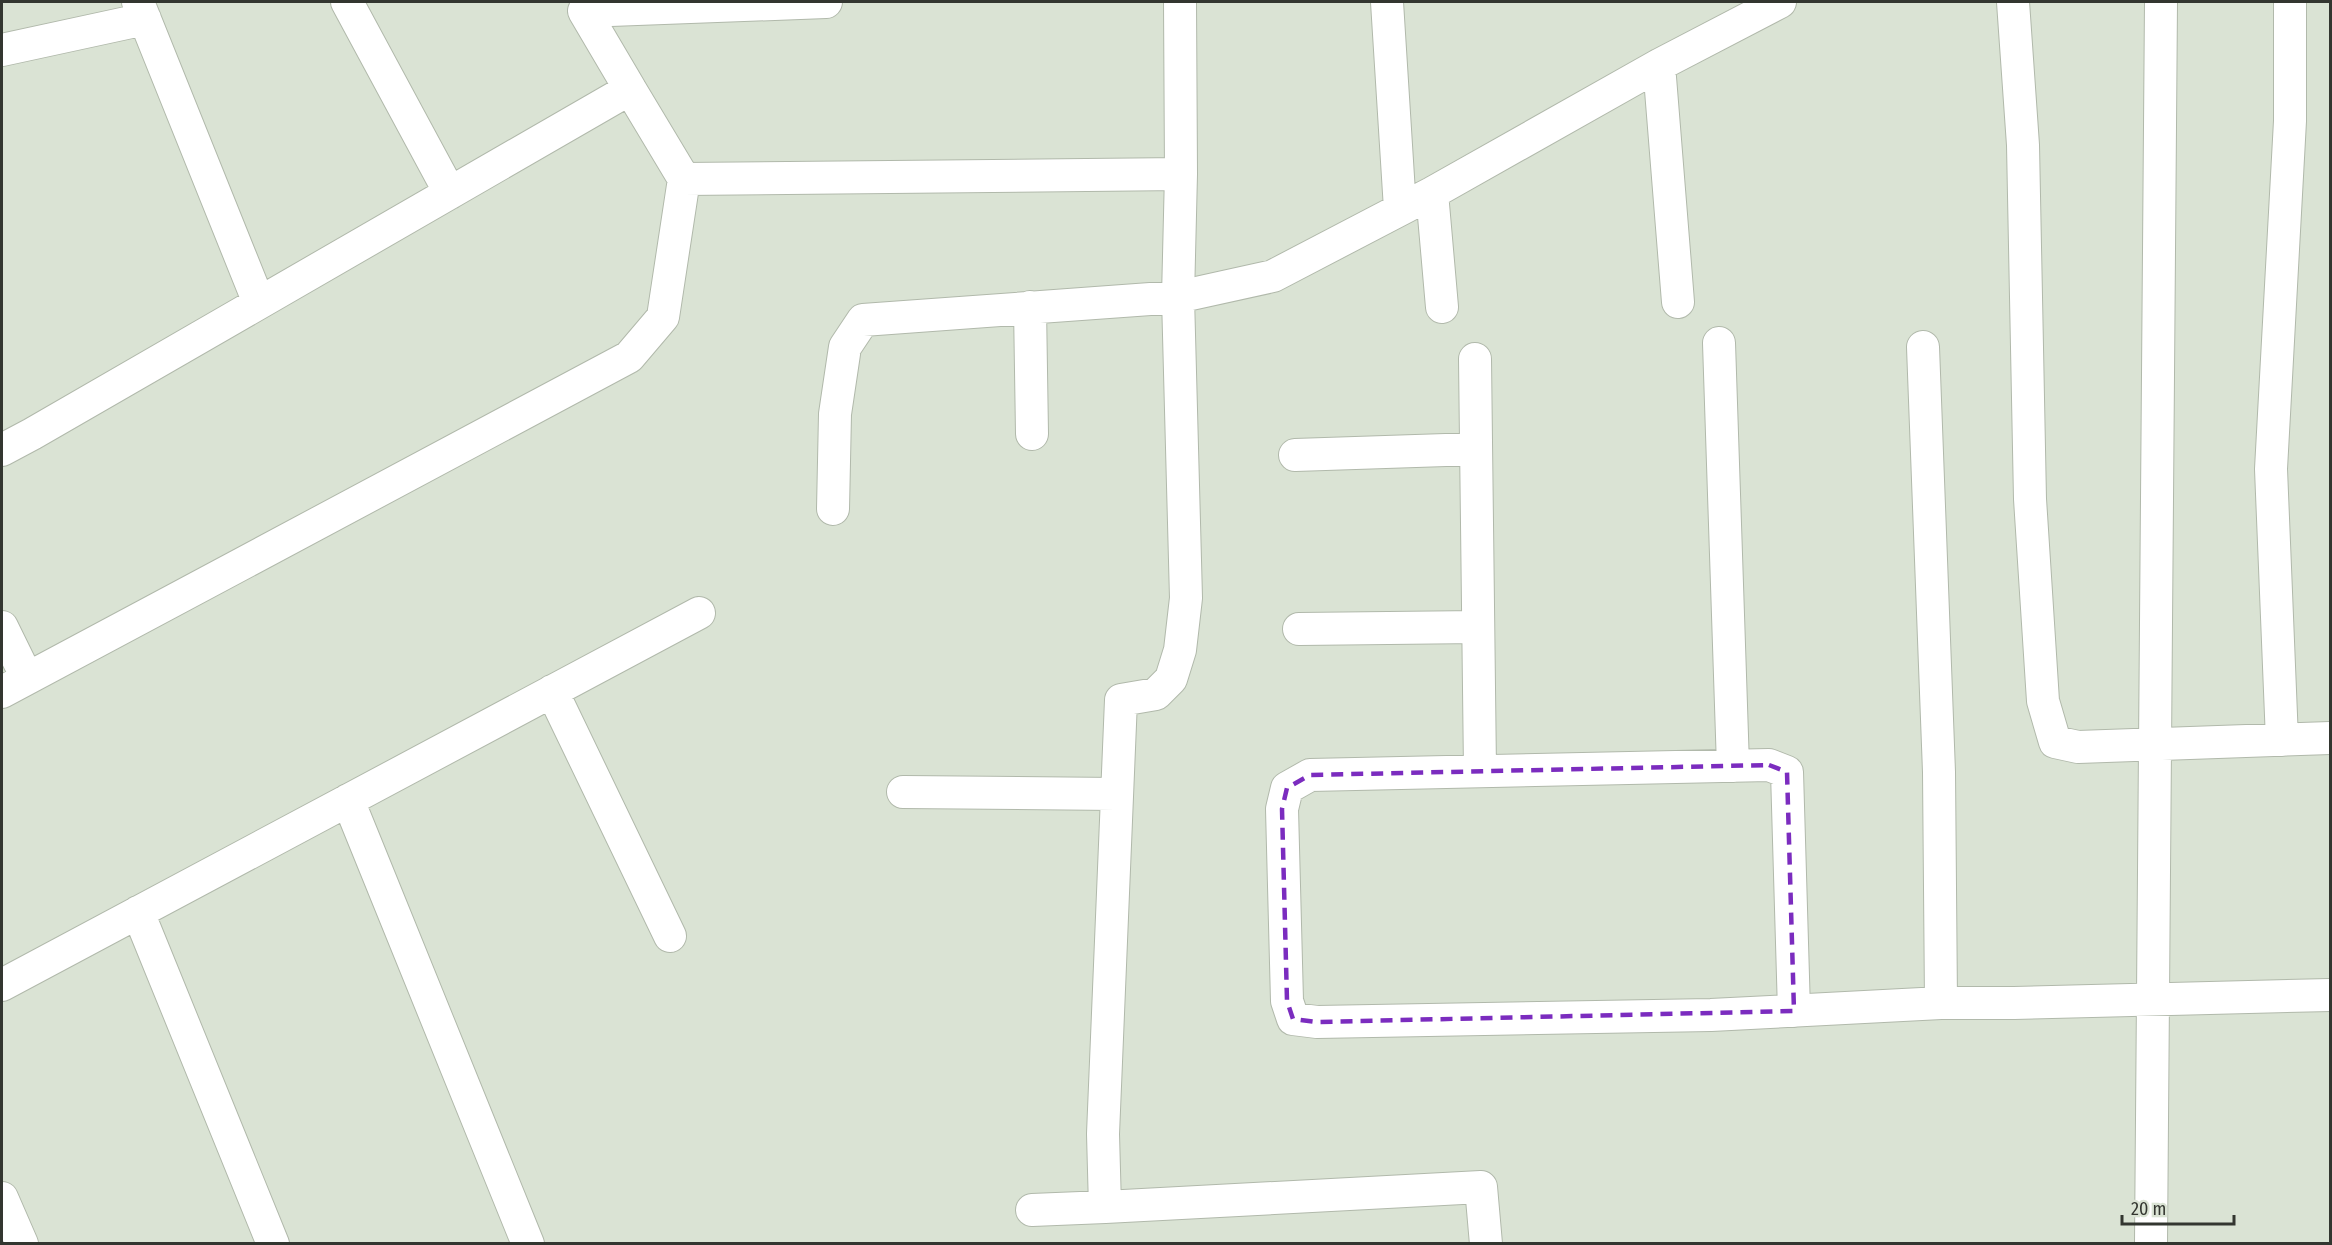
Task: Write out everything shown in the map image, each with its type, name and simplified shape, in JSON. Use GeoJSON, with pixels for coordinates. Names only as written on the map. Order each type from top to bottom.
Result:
{"type":"FeatureCollection","features":[{"type":"Feature","properties":{"kind":"street"},"geometry":{"type":"LineString","coordinates":[[347,2],[450,193]]}},
{"type":"Feature","properties":{"kind":"street"},"geometry":{"type":"LineString","coordinates":[[580,6],[826,2]]}},
{"type":"Feature","properties":{"kind":"street"},"geometry":{"type":"LineString","coordinates":[[1105,1207],[1103,1134],[1121,700],[1156,694],[1171,679],[1180,650],[1186,598],[1178,297],[1181,174],[1180,2]]}},
{"type":"Feature","properties":{"kind":"street"},"geometry":{"type":"LineString","coordinates":[[1387,2],[1400,209]]}},
{"type":"Feature","properties":{"kind":"street"},"geometry":{"type":"LineString","coordinates":[[833,509],[835,414],[845,347],[863,320],[1178,297],[1273,276],[1432,193],[1659,66],[1780,2]]}},
{"type":"Feature","properties":{"kind":"street"},"geometry":{"type":"LineString","coordinates":[[2013,2],[2023,145],[2030,499],[2043,701],[2055,742],[2078,747],[2331,738]]}},
{"type":"Feature","properties":{"kind":"street"},"geometry":{"type":"LineString","coordinates":[[2151,1244],[2161,2]]}},
{"type":"Feature","properties":{"kind":"street"},"geometry":{"type":"LineString","coordinates":[[2282,740],[2271,469],[2290,121],[2290,2]]}},
{"type":"Feature","properties":{"kind":"street"},"geometry":{"type":"LineString","coordinates":[[2,627],[14,685],[629,357],[663,317],[684,179],[580,6]]}},
{"type":"Feature","properties":{"kind":"street"},"geometry":{"type":"LineString","coordinates":[[2,50],[142,10],[259,303]]}},
{"type":"Feature","properties":{"kind":"street"},"geometry":{"type":"LineString","coordinates":[[1659,66],[1678,302]]}},
{"type":"Feature","properties":{"kind":"street"},"geometry":{"type":"LineString","coordinates":[[2,450],[630,89]]}},
{"type":"Feature","properties":{"kind":"street"},"geometry":{"type":"LineString","coordinates":[[684,179],[1181,174]]}},
{"type":"Feature","properties":{"kind":"street"},"geometry":{"type":"LineString","coordinates":[[1432,193],[1442,307]]}},
{"type":"Feature","properties":{"kind":"street"},"geometry":{"type":"LineString","coordinates":[[1030,307],[1032,434]]}},
{"type":"Feature","properties":{"kind":"street"},"geometry":{"type":"LineString","coordinates":[[1719,343],[1733,766]]}},
{"type":"Feature","properties":{"kind":"street"},"geometry":{"type":"LineString","coordinates":[[1923,347],[1940,772],[1941,1003]]}},
{"type":"Feature","properties":{"kind":"street"},"geometry":{"type":"LineString","coordinates":[[1475,359],[1480,770]]}},
{"type":"Feature","properties":{"kind":"street"},"geometry":{"type":"LineString","coordinates":[[1295,455],[1476,449]]}},
{"type":"Feature","properties":{"kind":"street"},"geometry":{"type":"LineString","coordinates":[[2,985],[699,613]]}},
{"type":"Feature","properties":{"kind":"street"},"geometry":{"type":"LineString","coordinates":[[1299,629],[1478,627]]}},
{"type":"Feature","properties":{"kind":"street"},"geometry":{"type":"LineString","coordinates":[[552,691],[670,936]]}},
{"type":"Feature","properties":{"kind":"street"},"geometry":{"type":"LineString","coordinates":[[1794,1011],[1786,772],[1769,765],[1310,775],[1287,788],[1282,809],[1287,1001],[1293,1019],[1317,1022],[1699,1015],[1794,1011],[1941,1003],[2331,995]]}},
{"type":"Feature","properties":{"kind":"street"},"geometry":{"type":"LineString","coordinates":[[903,792],[1116,794]]}},
{"type":"Feature","properties":{"kind":"street"},"geometry":{"type":"LineString","coordinates":[[348,800],[528,1244]]}},
{"type":"Feature","properties":{"kind":"street"},"geometry":{"type":"LineString","coordinates":[[138,912],[273,1244]]}},
{"type":"Feature","properties":{"kind":"street"},"geometry":{"type":"LineString","coordinates":[[1032,1210],[1481,1187],[1486,1244]]}},
{"type":"Feature","properties":{"kind":"street"},"geometry":{"type":"LineString","coordinates":[[2,1198],[22,1244]]}},
{"type":"Feature","properties":{"kind":"highlighted area"},"geometry":{"type":"Polygon","coordinates":[[[1769,765],[1787,772],[1794,1011],[1317,1022],[1293,1019],[1287,1001],[1282,809],[1287,788],[1310,775],[1769,765]]]}}]}
